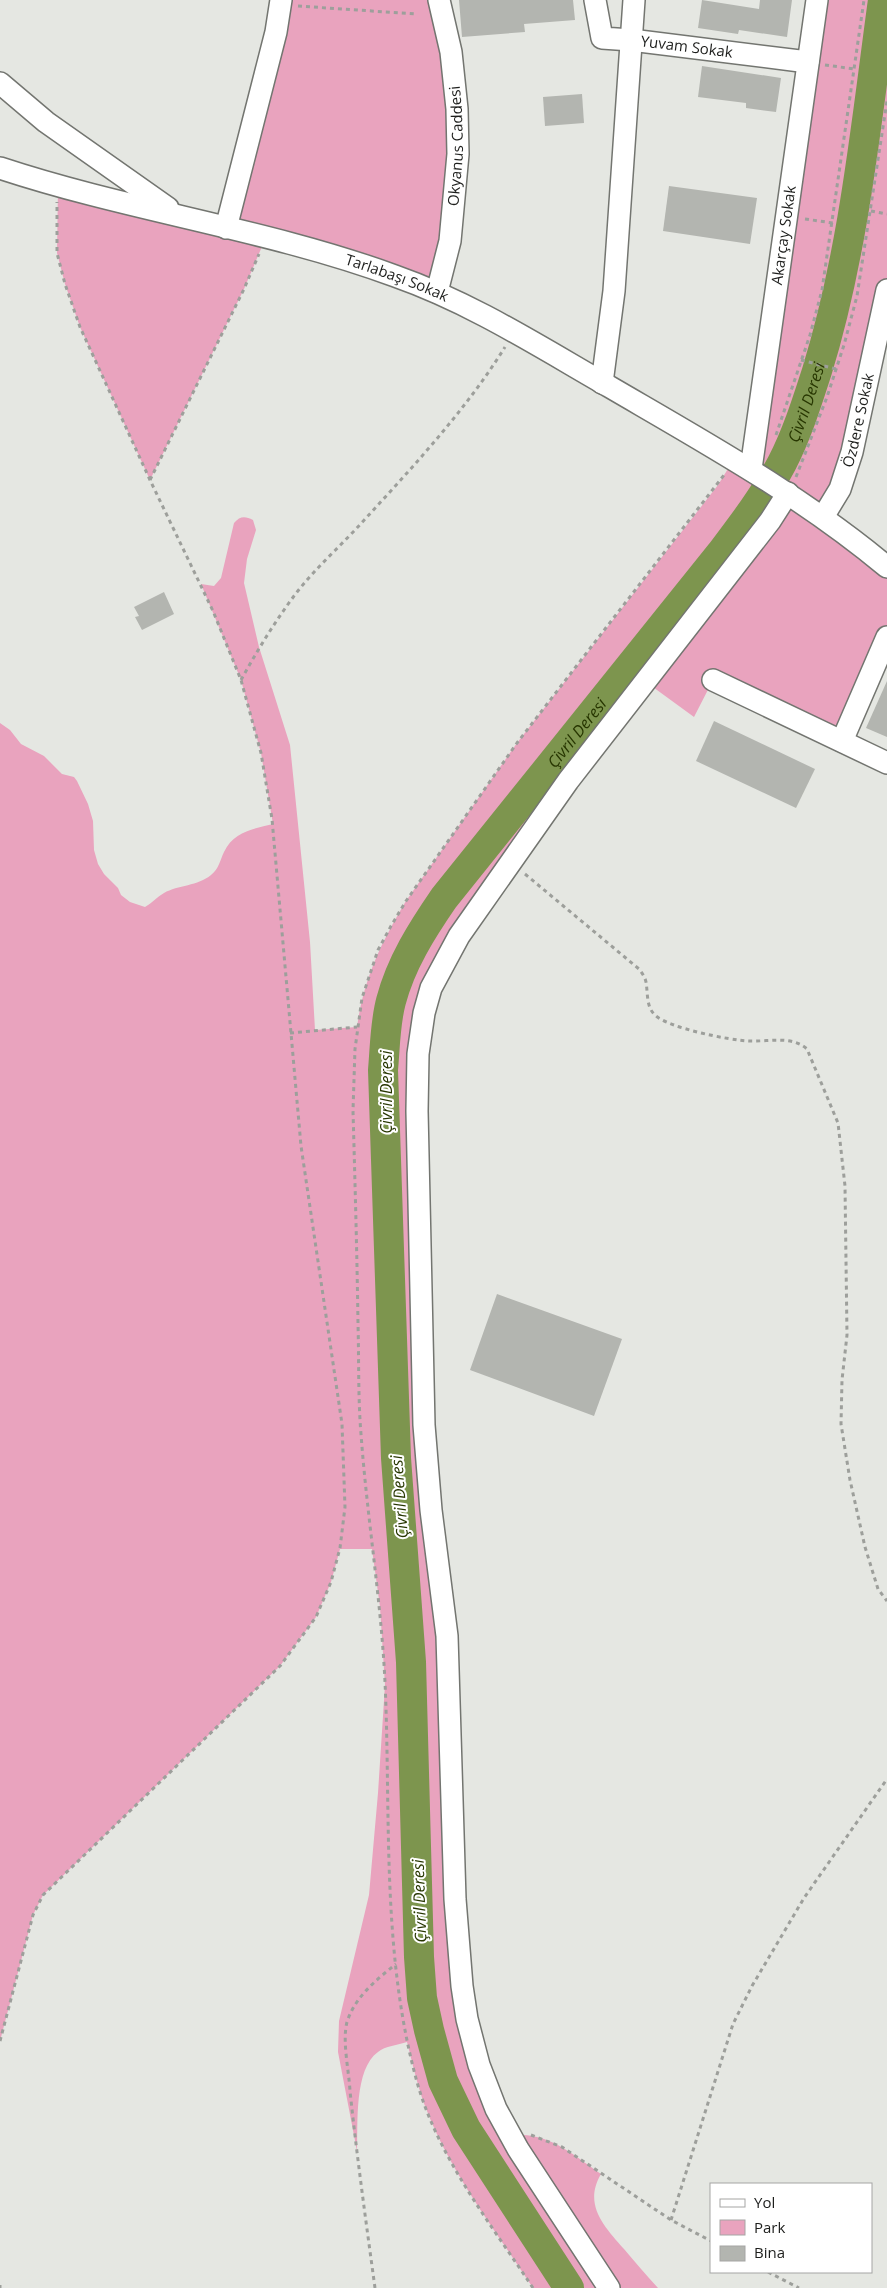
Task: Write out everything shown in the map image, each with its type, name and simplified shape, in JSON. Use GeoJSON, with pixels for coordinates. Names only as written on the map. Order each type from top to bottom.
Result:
{"type":"FeatureCollection","features":[{"type":"Feature","properties":{"kind":"street","name":"Okyanus Caddesi"},"geometry":{"type":"LineString","coordinates":[[437,292],[450,241],[458,154],[457,109],[451,52],[439,0]]}},
{"type":"Feature","properties":{"kind":"street","name":"Yuvam Sokak"},"geometry":{"type":"LineString","coordinates":[[594,0],[602,38],[808,62]]}},
{"type":"Feature","properties":{"kind":"street"},"geometry":{"type":"LineString","coordinates":[[602,382],[614,291],[634,0]]}},
{"type":"Feature","properties":{"kind":"street","name":"Akarçay Sokak"},"geometry":{"type":"LineString","coordinates":[[755,472],[817,0]]}},
{"type":"Feature","properties":{"kind":"street"},"geometry":{"type":"LineString","coordinates":[[226,228],[276,32],[289,3]]}},
{"type":"Feature","properties":{"kind":"street"},"geometry":{"type":"LineString","coordinates":[[0,83],[46,122],[178,215]]}},
{"type":"Feature","properties":{"kind":"street","name":"Tarlabaşı Sokak"},"geometry":{"type":"LineString","coordinates":[[0,168],[58,187],[266,237],[394,275],[465,304],[755,472],[786,491],[850,536]]}},
{"type":"Feature","properties":{"kind":"street","name":"Özdere Sokak"},"geometry":{"type":"LineString","coordinates":[[823,517],[840,489],[852,452],[887,290]]}},
{"type":"Feature","properties":{"kind":"street"},"geometry":{"type":"LineString","coordinates":[[609,2288],[511,2136],[496,2109],[479,2065],[467,2019],[458,1948],[455,1899],[447,1636],[431,1510],[424,1426],[417,1072],[422,1024],[436,976],[459,936],[568,781],[770,521],[786,491]]}},
{"type":"Feature","properties":{"kind":"street"},"geometry":{"type":"LineString","coordinates":[[850,536],[887,555]]}},
{"type":"Feature","properties":{"kind":"street"},"geometry":{"type":"LineString","coordinates":[[850,536],[887,567]]}},
{"type":"Feature","properties":{"kind":"street"},"geometry":{"type":"LineString","coordinates":[[842,742],[887,637]]}},
{"type":"Feature","properties":{"kind":"street"},"geometry":{"type":"LineString","coordinates":[[713,680],[887,763]]}},
{"type":"Feature","properties":{"kind":"path"},"geometry":{"type":"LineString","coordinates":[[774,439],[802,360],[822,290],[864,0]]}},
{"type":"Feature","properties":{"kind":"path"},"geometry":{"type":"LineString","coordinates":[[289,3],[416,14]]}},
{"type":"Feature","properties":{"kind":"path"},"geometry":{"type":"LineString","coordinates":[[808,62],[855,68]]}},
{"type":"Feature","properties":{"kind":"path"},"geometry":{"type":"LineString","coordinates":[[786,491],[812,438],[836,368],[857,296],[887,101]]}},
{"type":"Feature","properties":{"kind":"path"},"geometry":{"type":"LineString","coordinates":[[0,2041],[33,1915],[43,1895],[280,1666],[316,1618],[331,1582],[340,1548],[346,1507],[342,1424],[301,1146],[272,819],[261,753],[241,680],[214,611],[150,480],[80,327],[65,284],[57,253],[58,187]]}},
{"type":"Feature","properties":{"kind":"path"},"geometry":{"type":"LineString","coordinates":[[871,211],[887,214]]}},
{"type":"Feature","properties":{"kind":"path"},"geometry":{"type":"LineString","coordinates":[[787,217],[833,224]]}},
{"type":"Feature","properties":{"kind":"path"},"geometry":{"type":"LineString","coordinates":[[150,480],[244,289],[266,237]]}},
{"type":"Feature","properties":{"kind":"path"},"geometry":{"type":"LineString","coordinates":[[241,680],[264,640],[295,595],[399,482],[448,424],[493,367],[515,332]]}},
{"type":"Feature","properties":{"kind":"path"},"geometry":{"type":"LineString","coordinates":[[802,360],[836,368]]}},
{"type":"Feature","properties":{"kind":"path"},"geometry":{"type":"LineString","coordinates":[[510,863],[565,906],[639,969],[646,980],[649,1007],[655,1015],[672,1024],[710,1035],[746,1041],[789,1040],[801,1044],[807,1049],[838,1123],[845,1186],[847,1336],[842,1380],[841,1424],[850,1480],[866,1547],[878,1589],[887,1602]]}},
{"type":"Feature","properties":{"kind":"path"},"geometry":{"type":"LineString","coordinates":[[290,1033],[357,1027]]}},
{"type":"Feature","properties":{"kind":"path"},"geometry":{"type":"LineString","coordinates":[[671,2220],[733,2024],[752,1986],[804,1898],[887,1779]]}},
{"type":"Feature","properties":{"kind":"path"},"geometry":{"type":"LineString","coordinates":[[883,1784],[887,1789]]}},
{"type":"Feature","properties":{"kind":"path"},"geometry":{"type":"LineString","coordinates":[[375,2288],[356,2151],[346,2051],[347,2023],[355,2004],[370,1985],[396,1964]]}},
{"type":"Feature","properties":{"kind":"path"},"geometry":{"type":"LineString","coordinates":[[511,2136],[524,2133],[548,2140],[671,2220],[710,2240]]}},
{"type":"Feature","properties":{"kind":"path"},"geometry":{"type":"LineString","coordinates":[[770,2273],[798,2288]]}},
{"type":"Feature","properties":{"kind":"green space"},"geometry":{"type":"Polygon","coordinates":[[[281,0],[439,0],[457,109],[437,292],[266,237],[244,289],[150,480],[80,327],[65,284],[57,253],[58,187],[226,227],[281,0]]]}},
{"type":"Feature","properties":{"kind":"green space"},"geometry":{"type":"Polygon","coordinates":[[[817,0],[887,0],[887,290],[823,517],[887,567],[887,637],[842,741],[713,680],[694,717],[646,682],[446,958],[417,1073],[462,1986],[511,2136],[524,2135],[547,2140],[569,2152],[601,2174],[594,2196],[598,2214],[609,2232],[658,2288],[533,2288],[462,2180],[437,2135],[424,2103],[407,2042],[381,2050],[370,2060],[361,2084],[359,2098],[357,2151],[338,2052],[339,2021],[369,1895],[378,1793],[385,1685],[380,1607],[372,1549],[340,1549],[331,1582],[316,1617],[280,1666],[43,1895],[33,1915],[0,2041],[0,723],[10,730],[21,744],[44,756],[62,774],[74,777],[77,781],[88,804],[93,821],[94,850],[98,864],[104,874],[118,888],[121,895],[130,902],[145,907],[164,893],[206,879],[211,875],[216,870],[224,852],[233,839],[245,832],[273,824],[261,753],[241,680],[201,584],[214,586],[221,578],[234,523],[243,517],[253,520],[256,530],[247,559],[244,583],[259,647],[290,745],[310,942],[315,1030],[357,1027],[369,977],[381,946],[397,916],[517,743],[718,485],[734,459],[750,469],[817,0]]]}},
{"type":"Feature","properties":{"kind":"building"},"geometry":{"type":"Polygon","coordinates":[[[459,0],[573,0],[575,20],[524,24],[525,32],[462,37],[459,0]]]}},
{"type":"Feature","properties":{"kind":"building"},"geometry":{"type":"Polygon","coordinates":[[[702,0],[759,9],[760,0],[792,0],[787,37],[739,30],[738,34],[698,28],[702,0]]]}},
{"type":"Feature","properties":{"kind":"building"},"geometry":{"type":"Polygon","coordinates":[[[702,66],[781,78],[776,112],[746,108],[746,103],[698,97],[702,66]]]}},
{"type":"Feature","properties":{"kind":"building"},"geometry":{"type":"Polygon","coordinates":[[[582,94],[584,123],[545,126],[543,97],[582,94]]]}},
{"type":"Feature","properties":{"kind":"building"},"geometry":{"type":"Polygon","coordinates":[[[669,186],[757,198],[750,244],[663,231],[669,186]]]}},
{"type":"Feature","properties":{"kind":"building"},"geometry":{"type":"Polygon","coordinates":[[[164,592],[174,614],[142,630],[135,617],[139,616],[134,607],[164,592]]]}},
{"type":"Feature","properties":{"kind":"building"},"geometry":{"type":"Polygon","coordinates":[[[887,681],[887,737],[866,728],[887,681]]]}},
{"type":"Feature","properties":{"kind":"building"},"geometry":{"type":"Polygon","coordinates":[[[714,721],[815,769],[796,808],[696,761],[714,721]]]}},
{"type":"Feature","properties":{"kind":"building"},"geometry":{"type":"Polygon","coordinates":[[[497,1294],[622,1339],[594,1416],[470,1370],[497,1294]]]}},
{"type":"Feature","properties":{"kind":"waterway","name":"Çivril Deresi"},"geometry":{"type":"LineString","coordinates":[[569,2288],[466,2129],[443,2081],[422,1998],[419,1957],[411,1662],[396,1458],[383,1070],[388,1018],[395,987],[406,960],[444,898],[721,553],[761,498],[787,452],[817,371],[841,280],[858,187],[883,0]]}}]}
